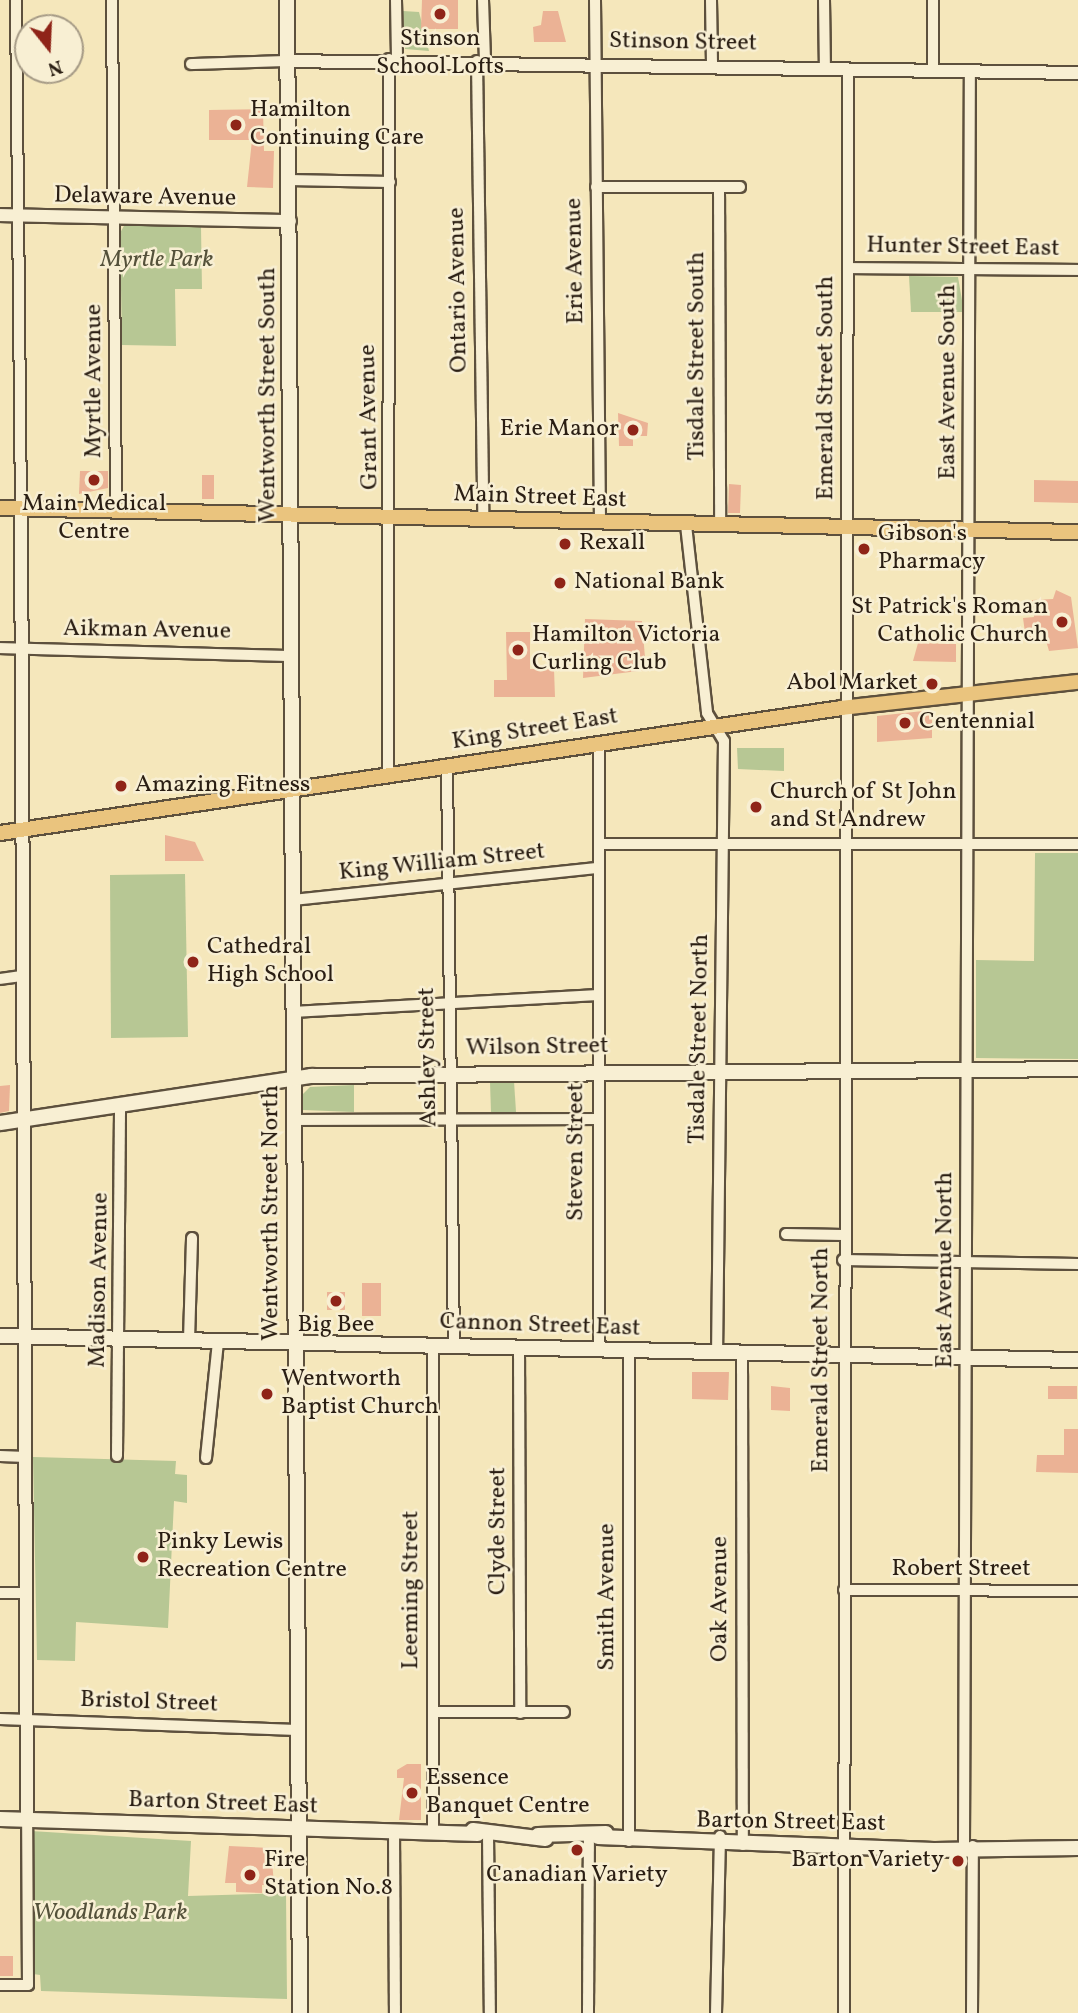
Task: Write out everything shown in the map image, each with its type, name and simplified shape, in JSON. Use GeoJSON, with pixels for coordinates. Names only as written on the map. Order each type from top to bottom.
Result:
{"type":"FeatureCollection","features":[{"type":"Feature","properties":{"kind":"main road","name":"Wentworth Street South"},"geometry":{"type":"LineString","coordinates":[[287,0],[292,790]]}},
{"type":"Feature","properties":{"kind":"main road","name":"Main Street East"},"geometry":{"type":"LineString","coordinates":[[0,508],[1078,533]]}},
{"type":"Feature","properties":{"kind":"main road","name":"King Street East"},"geometry":{"type":"LineString","coordinates":[[0,833],[849,707],[1078,682]]}},
{"type":"Feature","properties":{"kind":"main road","name":"Wentworth Street North"},"geometry":{"type":"LineString","coordinates":[[292,790],[300,2013]]}},
{"type":"Feature","properties":{"kind":"main road","name":"Wilson Street"},"geometry":{"type":"LineString","coordinates":[[0,1123],[294,1078],[597,1069],[1078,1069]]}},
{"type":"Feature","properties":{"kind":"main road","name":"Cannon Street East"},"geometry":{"type":"LineString","coordinates":[[0,1336],[842,1357],[1078,1360]]}},
{"type":"Feature","properties":{"kind":"main road","name":"Barton Street East"},"geometry":{"type":"LineString","coordinates":[[0,1819],[438,1834],[1078,1848]]}},
{"type":"Feature","properties":{"kind":"street"},"geometry":{"type":"LineString","coordinates":[[0,1985],[28,1985],[16,0]]}},
{"type":"Feature","properties":{"kind":"street","name":"Myrtle Avenue"},"geometry":{"type":"LineString","coordinates":[[113,0],[116,510]]}},
{"type":"Feature","properties":{"kind":"street","name":"Grant Avenue"},"geometry":{"type":"LineString","coordinates":[[388,775],[390,183],[396,0]]}},
{"type":"Feature","properties":{"kind":"street","name":"Ontario Avenue"},"geometry":{"type":"LineString","coordinates":[[483,0],[483,519]]}},
{"type":"Feature","properties":{"kind":"street","name":"Erie Avenue"},"geometry":{"type":"LineString","coordinates":[[595,0],[600,523]]}},
{"type":"Feature","properties":{"kind":"street"},"geometry":{"type":"LineString","coordinates":[[711,0],[712,64]]}},
{"type":"Feature","properties":{"kind":"street"},"geometry":{"type":"LineString","coordinates":[[824,0],[825,68]]}},
{"type":"Feature","properties":{"kind":"street"},"geometry":{"type":"LineString","coordinates":[[933,0],[933,70]]}},
{"type":"Feature","properties":{"kind":"street","name":"Stinson Street"},"geometry":{"type":"LineString","coordinates":[[288,61],[393,59],[1078,73]]}},
{"type":"Feature","properties":{"kind":"street"},"geometry":{"type":"LineString","coordinates":[[191,64],[288,61]]}},
{"type":"Feature","properties":{"kind":"street","name":"Emerald Street South"},"geometry":{"type":"LineString","coordinates":[[848,69],[849,707]]}},
{"type":"Feature","properties":{"kind":"street","name":"East Avenue South"},"geometry":{"type":"LineString","coordinates":[[970,71],[971,694]]}},
{"type":"Feature","properties":{"kind":"street"},"geometry":{"type":"LineString","coordinates":[[289,180],[390,183]]}},
{"type":"Feature","properties":{"kind":"street"},"geometry":{"type":"LineString","coordinates":[[596,187],[740,187]]}},
{"type":"Feature","properties":{"kind":"street","name":"Tisdale Street South"},"geometry":{"type":"LineString","coordinates":[[719,187],[720,526]]}},
{"type":"Feature","properties":{"kind":"street","name":"Delaware Avenue"},"geometry":{"type":"LineString","coordinates":[[0,215],[290,221]]}},
{"type":"Feature","properties":{"kind":"street","name":"Hunter Street East"},"geometry":{"type":"LineString","coordinates":[[848,268],[1078,270]]}},
{"type":"Feature","properties":{"kind":"street"},"geometry":{"type":"LineString","coordinates":[[686,525],[707,713],[717,726]]}},
{"type":"Feature","properties":{"kind":"street","name":"Aikman Avenue"},"geometry":{"type":"LineString","coordinates":[[0,648],[292,656]]}},
{"type":"Feature","properties":{"kind":"street","name":"East Avenue North"},"geometry":{"type":"LineString","coordinates":[[971,694],[965,1591],[972,2013]]}},
{"type":"Feature","properties":{"kind":"street","name":"Emerald Street North"},"geometry":{"type":"LineString","coordinates":[[844,2013],[842,1357],[849,707]]}},
{"type":"Feature","properties":{"kind":"street","name":"Tisdale Street North"},"geometry":{"type":"LineString","coordinates":[[717,726],[724,741],[717,1354]]}},
{"type":"Feature","properties":{"kind":"street","name":"Steven Street"},"geometry":{"type":"LineString","coordinates":[[598,743],[599,844],[596,868],[599,1351]]}},
{"type":"Feature","properties":{"kind":"street","name":"Ashley Street"},"geometry":{"type":"LineString","coordinates":[[447,767],[454,1347]]}},
{"type":"Feature","properties":{"kind":"street"},"geometry":{"type":"LineString","coordinates":[[599,844],[1078,844]]}},
{"type":"Feature","properties":{"kind":"street","name":"King William Street"},"geometry":{"type":"LineString","coordinates":[[293,900],[596,868]]}},
{"type":"Feature","properties":{"kind":"street"},"geometry":{"type":"LineString","coordinates":[[0,979],[22,976]]}},
{"type":"Feature","properties":{"kind":"street"},"geometry":{"type":"LineString","coordinates":[[293,1012],[598,995]]}},
{"type":"Feature","properties":{"kind":"street","name":"Madison Avenue"},"geometry":{"type":"LineString","coordinates":[[117,1456],[120,1106]]}},
{"type":"Feature","properties":{"kind":"street"},"geometry":{"type":"LineString","coordinates":[[294,1120],[597,1119]]}},
{"type":"Feature","properties":{"kind":"street"},"geometry":{"type":"LineString","coordinates":[[786,1234],[843,1235]]}},
{"type":"Feature","properties":{"kind":"street"},"geometry":{"type":"LineString","coordinates":[[189,1340],[192,1238]]}},
{"type":"Feature","properties":{"kind":"street"},"geometry":{"type":"LineString","coordinates":[[843,1261],[1078,1264]]}},
{"type":"Feature","properties":{"kind":"street"},"geometry":{"type":"LineString","coordinates":[[206,1458],[218,1341]]}},
{"type":"Feature","properties":{"kind":"street","name":"Leeming Street"},"geometry":{"type":"LineString","coordinates":[[433,1346],[433,1712],[438,1834]]}},
{"type":"Feature","properties":{"kind":"street","name":"Clyde Street"},"geometry":{"type":"LineString","coordinates":[[519,1349],[520,1713]]}},
{"type":"Feature","properties":{"kind":"street","name":"Smith Avenue"},"geometry":{"type":"LineString","coordinates":[[629,1352],[629,1838]]}},
{"type":"Feature","properties":{"kind":"street","name":"Oak Avenue"},"geometry":{"type":"LineString","coordinates":[[742,1354],[743,1841]]}},
{"type":"Feature","properties":{"kind":"street"},"geometry":{"type":"LineString","coordinates":[[0,1456],[26,1457]]}},
{"type":"Feature","properties":{"kind":"street","name":"Robert Street"},"geometry":{"type":"LineString","coordinates":[[844,1590],[1078,1591]]}},
{"type":"Feature","properties":{"kind":"street"},"geometry":{"type":"LineString","coordinates":[[0,1594],[25,1593]]}},
{"type":"Feature","properties":{"kind":"street"},"geometry":{"type":"LineString","coordinates":[[433,1712],[564,1712]]}},
{"type":"Feature","properties":{"kind":"street","name":"Bristol Street"},"geometry":{"type":"LineString","coordinates":[[0,1719],[297,1730]]}},
{"type":"Feature","properties":{"kind":"street"},"geometry":{"type":"LineString","coordinates":[[394,1832],[395,2013]]}},
{"type":"Feature","properties":{"kind":"street"},"geometry":{"type":"LineString","coordinates":[[483,1834],[490,2013]]}},
{"type":"Feature","properties":{"kind":"street"},"geometry":{"type":"LineString","coordinates":[[588,2013],[593,1837]]}},
{"type":"Feature","properties":{"kind":"street"},"geometry":{"type":"LineString","coordinates":[[716,2013],[720,1840]]}},
{"type":"Feature","properties":{"kind":"green space"},"geometry":{"type":"Polygon","coordinates":[[[403,11],[419,12],[429,51],[405,49],[403,11]]]}},
{"type":"Feature","properties":{"kind":"green space","name":"Myrtle Park"},"geometry":{"type":"Polygon","coordinates":[[[125,224],[201,227],[202,289],[175,289],[176,346],[122,345],[120,233],[125,224]]]}},
{"type":"Feature","properties":{"kind":"green space"},"geometry":{"type":"Polygon","coordinates":[[[909,276],[958,277],[964,312],[911,312],[909,276]]]}},
{"type":"Feature","properties":{"kind":"green space"},"geometry":{"type":"Polygon","coordinates":[[[737,748],[784,748],[784,771],[738,769],[737,748]]]}},
{"type":"Feature","properties":{"kind":"green space"},"geometry":{"type":"Polygon","coordinates":[[[1035,853],[1078,853],[1078,1059],[976,1058],[976,960],[1034,961],[1035,853]]]}},
{"type":"Feature","properties":{"kind":"green space"},"geometry":{"type":"Polygon","coordinates":[[[185,874],[188,1037],[111,1038],[110,875],[185,874]]]}},
{"type":"Feature","properties":{"kind":"green space"},"geometry":{"type":"Polygon","coordinates":[[[514,1081],[516,1112],[491,1112],[490,1082],[514,1081]]]}},
{"type":"Feature","properties":{"kind":"green space"},"geometry":{"type":"Polygon","coordinates":[[[354,1085],[354,1112],[303,1110],[303,1094],[310,1087],[354,1085]]]}},
{"type":"Feature","properties":{"kind":"green space"},"geometry":{"type":"Polygon","coordinates":[[[33,1457],[176,1461],[175,1474],[187,1475],[187,1503],[174,1501],[168,1628],[76,1622],[75,1661],[37,1660],[33,1457]]]}},
{"type":"Feature","properties":{"kind":"green space","name":"Woodlands Park"},"geometry":{"type":"Polygon","coordinates":[[[31,1831],[191,1841],[188,1896],[286,1893],[287,1999],[41,1991],[40,1975],[33,1974],[31,1831]]]}},
{"type":"Feature","properties":{"kind":"building","name":"Stinson School Lofts"},"geometry":{"type":"Polygon","coordinates":[[[422,0],[458,0],[458,29],[421,29],[422,0]]]}},
{"type":"Feature","properties":{"kind":"building"},"geometry":{"type":"Polygon","coordinates":[[[543,11],[558,11],[566,42],[534,42],[533,27],[541,25],[543,11]]]}},
{"type":"Feature","properties":{"kind":"building","name":"Hamilton Continuing Care"},"geometry":{"type":"Polygon","coordinates":[[[263,109],[264,151],[274,151],[273,188],[247,187],[252,140],[209,140],[209,110],[263,109]]]}},
{"type":"Feature","properties":{"kind":"building","name":"Erie Manor"},"geometry":{"type":"Polygon","coordinates":[[[618,413],[648,423],[647,436],[633,436],[633,446],[619,446],[618,413]]]}},
{"type":"Feature","properties":{"kind":"building","name":"Main Medical Centre"},"geometry":{"type":"Polygon","coordinates":[[[80,471],[108,471],[108,488],[79,494],[80,471]]]}},
{"type":"Feature","properties":{"kind":"building"},"geometry":{"type":"Polygon","coordinates":[[[202,475],[214,475],[214,499],[202,499],[202,475]]]}},
{"type":"Feature","properties":{"kind":"building"},"geometry":{"type":"Polygon","coordinates":[[[1034,480],[1078,481],[1078,503],[1034,502],[1034,480]]]}},
{"type":"Feature","properties":{"kind":"building"},"geometry":{"type":"Polygon","coordinates":[[[729,484],[741,485],[740,513],[728,513],[729,484]]]}},
{"type":"Feature","properties":{"kind":"building","name":"St Patrick's Roman Catholic Church"},"geometry":{"type":"Polygon","coordinates":[[[1056,590],[1071,597],[1078,648],[1049,651],[1045,637],[1026,640],[1023,618],[1034,617],[1032,600],[1053,599],[1056,590]]]}},
{"type":"Feature","properties":{"kind":"building"},"geometry":{"type":"Polygon","coordinates":[[[585,619],[642,621],[646,670],[583,678],[585,619]]]}},
{"type":"Feature","properties":{"kind":"building","name":"Hamilton Victoria Curling Club"},"geometry":{"type":"Polygon","coordinates":[[[506,632],[530,632],[530,669],[554,669],[555,697],[494,697],[494,680],[507,680],[506,632]]]}},
{"type":"Feature","properties":{"kind":"building"},"geometry":{"type":"Polygon","coordinates":[[[918,643],[956,644],[956,662],[913,661],[918,643]]]}},
{"type":"Feature","properties":{"kind":"building","name":"Centennial"},"geometry":{"type":"Polygon","coordinates":[[[932,710],[932,738],[877,742],[877,716],[932,710]]]}},
{"type":"Feature","properties":{"kind":"building"},"geometry":{"type":"Polygon","coordinates":[[[165,835],[195,842],[204,861],[165,861],[165,835]]]}},
{"type":"Feature","properties":{"kind":"building"},"geometry":{"type":"Polygon","coordinates":[[[10,1085],[9,1111],[0,1113],[0,1086],[10,1085]]]}},
{"type":"Feature","properties":{"kind":"building"},"geometry":{"type":"Polygon","coordinates":[[[362,1283],[381,1283],[381,1316],[362,1316],[362,1283]]]}},
{"type":"Feature","properties":{"kind":"building","name":"Big Bee"},"geometry":{"type":"Polygon","coordinates":[[[327,1292],[345,1292],[345,1310],[327,1310],[327,1292]]]}},
{"type":"Feature","properties":{"kind":"building"},"geometry":{"type":"Polygon","coordinates":[[[692,1372],[729,1372],[728,1400],[692,1399],[692,1372]]]}},
{"type":"Feature","properties":{"kind":"building"},"geometry":{"type":"Polygon","coordinates":[[[771,1386],[790,1388],[790,1411],[771,1410],[771,1386]]]}},
{"type":"Feature","properties":{"kind":"building"},"geometry":{"type":"Polygon","coordinates":[[[1048,1386],[1077,1386],[1077,1399],[1048,1399],[1048,1386]]]}},
{"type":"Feature","properties":{"kind":"building"},"geometry":{"type":"Polygon","coordinates":[[[1064,1429],[1078,1429],[1078,1473],[1036,1472],[1037,1455],[1064,1455],[1064,1429]]]}},
{"type":"Feature","properties":{"kind":"building","name":"Essence Banquet Centre"},"geometry":{"type":"Polygon","coordinates":[[[407,1764],[421,1764],[421,1820],[399,1820],[404,1778],[397,1778],[397,1770],[407,1764]]]}},
{"type":"Feature","properties":{"kind":"building","name":"Fire Station No.8"},"geometry":{"type":"Polygon","coordinates":[[[229,1846],[271,1848],[274,1885],[262,1885],[262,1893],[236,1892],[236,1883],[225,1883],[229,1846]]]}},
{"type":"Feature","properties":{"kind":"building"},"geometry":{"type":"Polygon","coordinates":[[[0,1956],[13,1956],[13,1976],[0,1976],[0,1956]]]}},
{"type":"Feature","properties":{"kind":"place","name":"Stinson School Lofts"},"geometry":{"type":"Point","coordinates":[440,14]}},
{"type":"Feature","properties":{"kind":"place","name":"Hamilton Continuing Care"},"geometry":{"type":"Point","coordinates":[236,125]}},
{"type":"Feature","properties":{"kind":"place","name":"Erie Manor"},"geometry":{"type":"Point","coordinates":[633,430]}},
{"type":"Feature","properties":{"kind":"place","name":"Main Medical Centre"},"geometry":{"type":"Point","coordinates":[94,480]}},
{"type":"Feature","properties":{"kind":"place","name":"Rexall"},"geometry":{"type":"Point","coordinates":[565,544]}},
{"type":"Feature","properties":{"kind":"place","name":"Gibson's Pharmacy"},"geometry":{"type":"Point","coordinates":[864,549]}},
{"type":"Feature","properties":{"kind":"place","name":"National Bank"},"geometry":{"type":"Point","coordinates":[560,583]}},
{"type":"Feature","properties":{"kind":"place","name":"St Patrick's Roman Catholic Church"},"geometry":{"type":"Point","coordinates":[1062,622]}},
{"type":"Feature","properties":{"kind":"place","name":"Hamilton Victoria Curling Club"},"geometry":{"type":"Point","coordinates":[518,650]}},
{"type":"Feature","properties":{"kind":"place","name":"Abol Market"},"geometry":{"type":"Point","coordinates":[932,684]}},
{"type":"Feature","properties":{"kind":"place","name":"Centennial"},"geometry":{"type":"Point","coordinates":[905,723]}},
{"type":"Feature","properties":{"kind":"place","name":"Amazing Fitness"},"geometry":{"type":"Point","coordinates":[121,786]}},
{"type":"Feature","properties":{"kind":"place","name":"Church of St John and St Andrew"},"geometry":{"type":"Point","coordinates":[756,807]}},
{"type":"Feature","properties":{"kind":"place","name":"Cathedral High School"},"geometry":{"type":"Point","coordinates":[193,962]}},
{"type":"Feature","properties":{"kind":"place","name":"Big Bee"},"geometry":{"type":"Point","coordinates":[336,1301]}},
{"type":"Feature","properties":{"kind":"place","name":"Wentworth Baptist Church"},"geometry":{"type":"Point","coordinates":[267,1394]}},
{"type":"Feature","properties":{"kind":"place","name":"Pinky Lewis Recreation Centre"},"geometry":{"type":"Point","coordinates":[143,1557]}},
{"type":"Feature","properties":{"kind":"place","name":"Essence Banquet Centre"},"geometry":{"type":"Point","coordinates":[412,1793]}},
{"type":"Feature","properties":{"kind":"place","name":"Canadian Variety"},"geometry":{"type":"Point","coordinates":[577,1850]}},
{"type":"Feature","properties":{"kind":"place","name":"Barton Variety"},"geometry":{"type":"Point","coordinates":[958,1861]}},
{"type":"Feature","properties":{"kind":"place","name":"Fire Station No.8"},"geometry":{"type":"Point","coordinates":[250,1875]}}]}
